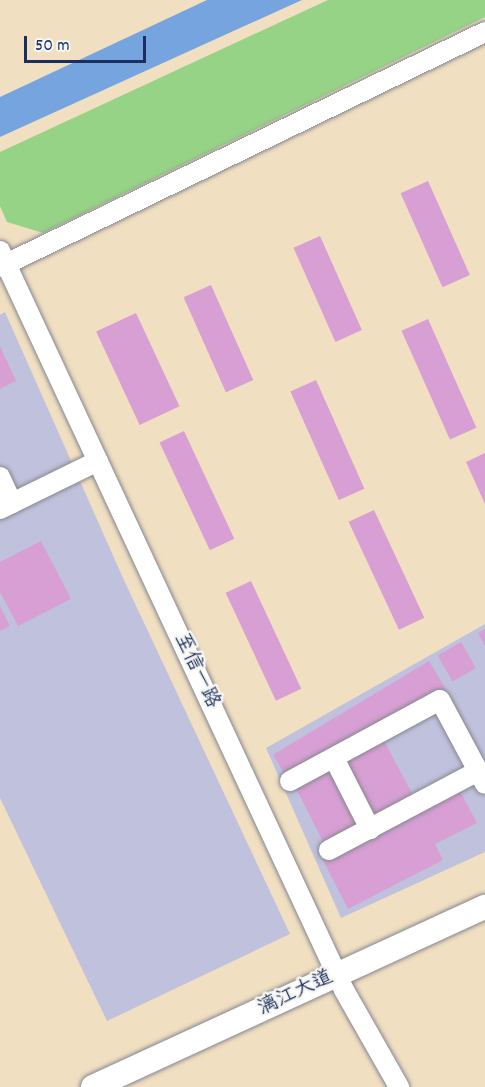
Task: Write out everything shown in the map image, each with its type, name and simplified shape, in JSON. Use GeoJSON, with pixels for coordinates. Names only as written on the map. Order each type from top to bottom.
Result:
{"type":"FeatureCollection","features":[{"type":"Feature","properties":{"kind":"main road","name":"漓江大道"},"geometry":{"type":"LineString","coordinates":[[100,1084],[341,982],[485,907]]}},
{"type":"Feature","properties":{"kind":"main road"},"geometry":{"type":"LineString","coordinates":[[132,1087],[341,982],[485,926]]}},
{"type":"Feature","properties":{"kind":"street"},"geometry":{"type":"LineString","coordinates":[[2,260],[485,32]]}},
{"type":"Feature","properties":{"kind":"street","name":"至信一路"},"geometry":{"type":"LineString","coordinates":[[2,260],[341,982],[399,1087]]}},
{"type":"Feature","properties":{"kind":"street"},"geometry":{"type":"LineString","coordinates":[[0,477],[6,506],[98,461]]}},
{"type":"Feature","properties":{"kind":"street"},"geometry":{"type":"LineString","coordinates":[[290,781],[440,700],[482,778],[329,850]]}},
{"type":"Feature","properties":{"kind":"street"},"geometry":{"type":"LineString","coordinates":[[334,758],[370,829]]}},
{"type":"Feature","properties":{"kind":"shaded area"},"geometry":{"type":"Polygon","coordinates":[[[5,312],[123,578],[290,934],[107,1021],[0,798],[0,315],[5,312]]]}},
{"type":"Feature","properties":{"kind":"shaded area"},"geometry":{"type":"Polygon","coordinates":[[[485,624],[485,852],[341,918],[266,748],[485,624]]]}},
{"type":"Feature","properties":{"kind":"green space"},"geometry":{"type":"Polygon","coordinates":[[[328,0],[485,0],[485,17],[43,233],[7,222],[0,206],[0,152],[328,0]]]}},
{"type":"Feature","properties":{"kind":"water"},"geometry":{"type":"Polygon","coordinates":[[[207,0],[302,0],[0,137],[0,97],[207,0]]]}},
{"type":"Feature","properties":{"kind":"building"},"geometry":{"type":"Polygon","coordinates":[[[428,181],[470,275],[442,287],[401,193],[428,181]]]}},
{"type":"Feature","properties":{"kind":"building"},"geometry":{"type":"Polygon","coordinates":[[[320,236],[362,330],[335,342],[294,248],[320,236]]]}},
{"type":"Feature","properties":{"kind":"building"},"geometry":{"type":"Polygon","coordinates":[[[211,285],[253,380],[226,392],[184,297],[211,285]]]}},
{"type":"Feature","properties":{"kind":"building"},"geometry":{"type":"Polygon","coordinates":[[[136,313],[180,406],[140,425],[96,332],[136,313]]]}},
{"type":"Feature","properties":{"kind":"building"},"geometry":{"type":"Polygon","coordinates":[[[428,319],[476,428],[450,440],[402,331],[428,319]]]}},
{"type":"Feature","properties":{"kind":"building"},"geometry":{"type":"Polygon","coordinates":[[[0,346],[16,381],[0,389],[0,346]]]}},
{"type":"Feature","properties":{"kind":"building"},"geometry":{"type":"Polygon","coordinates":[[[316,380],[364,489],[339,500],[290,391],[316,380]]]}},
{"type":"Feature","properties":{"kind":"building"},"geometry":{"type":"Polygon","coordinates":[[[184,431],[234,539],[210,550],[160,442],[184,431]]]}},
{"type":"Feature","properties":{"kind":"building"},"geometry":{"type":"Polygon","coordinates":[[[485,453],[485,504],[466,462],[485,453]]]}},
{"type":"Feature","properties":{"kind":"building"},"geometry":{"type":"Polygon","coordinates":[[[374,510],[424,618],[399,630],[349,522],[374,510]]]}},
{"type":"Feature","properties":{"kind":"building"},"geometry":{"type":"Polygon","coordinates":[[[41,541],[71,599],[18,626],[0,592],[0,562],[41,541]]]}},
{"type":"Feature","properties":{"kind":"building"},"geometry":{"type":"Polygon","coordinates":[[[251,581],[301,689],[276,701],[226,593],[251,581]]]}},
{"type":"Feature","properties":{"kind":"building"},"geometry":{"type":"Polygon","coordinates":[[[0,606],[10,626],[0,631],[0,606]]]}},
{"type":"Feature","properties":{"kind":"building"},"geometry":{"type":"Polygon","coordinates":[[[485,629],[485,646],[478,633],[485,629]]]}},
{"type":"Feature","properties":{"kind":"building"},"geometry":{"type":"Polygon","coordinates":[[[461,642],[476,668],[453,681],[438,656],[461,642]]]}},
{"type":"Feature","properties":{"kind":"building"},"geometry":{"type":"Polygon","coordinates":[[[429,661],[446,689],[290,783],[273,755],[429,661]]]}},
{"type":"Feature","properties":{"kind":"building"},"geometry":{"type":"Polygon","coordinates":[[[382,737],[413,796],[374,817],[342,758],[382,737]]]}},
{"type":"Feature","properties":{"kind":"building"},"geometry":{"type":"Polygon","coordinates":[[[329,765],[360,826],[324,844],[293,783],[329,765]]]}},
{"type":"Feature","properties":{"kind":"building"},"geometry":{"type":"Polygon","coordinates":[[[459,789],[477,823],[435,844],[443,860],[348,909],[323,860],[459,789]]]}}]}
